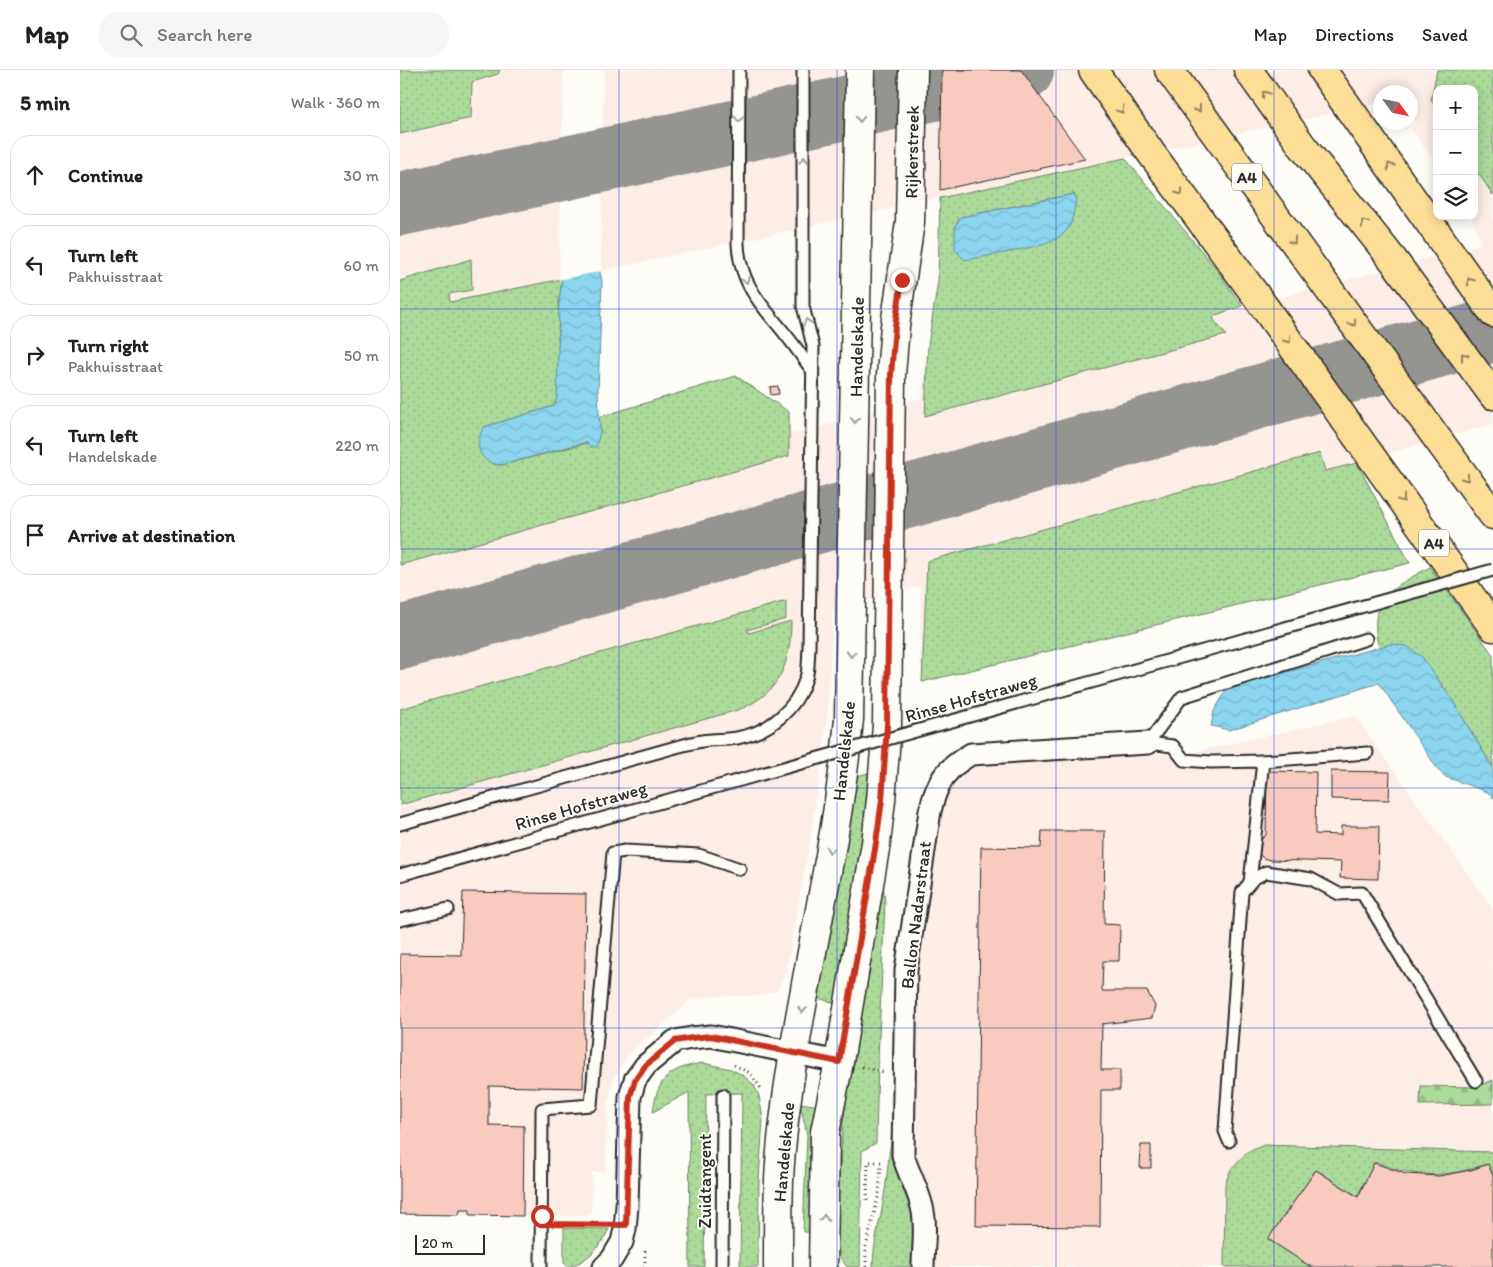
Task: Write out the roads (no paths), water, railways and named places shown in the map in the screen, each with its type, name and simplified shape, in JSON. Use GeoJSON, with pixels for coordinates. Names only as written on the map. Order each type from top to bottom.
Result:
{"type":"FeatureCollection","features":[{"type":"Feature","properties":{"kind":"highway","name":"A4"},"geometry":{"type":"LineString","coordinates":[[1093,70],[1493,627]]}},
{"type":"Feature","properties":{"kind":"highway","name":"A4"},"geometry":{"type":"LineString","coordinates":[[1169,70],[1493,515]]}},
{"type":"Feature","properties":{"kind":"highway"},"geometry":{"type":"LineString","coordinates":[[1248,70],[1304,147],[1394,261],[1493,395]]}},
{"type":"Feature","properties":{"kind":"highway"},"geometry":{"type":"LineString","coordinates":[[1322,70],[1493,312]]}},
{"type":"Feature","properties":{"kind":"street","name":"Handelskade"},"geometry":{"type":"LineString","coordinates":[[778,1267],[779,1179],[794,1053],[839,802],[849,719],[859,231],[860,70]]}},
{"type":"Feature","properties":{"kind":"street","name":"Rijkerstreek"},"geometry":{"type":"LineString","coordinates":[[909,234],[913,70]]}},
{"type":"Feature","properties":{"kind":"street","name":"Handelskade"},"geometry":{"type":"LineString","coordinates":[[823,1267],[825,1132],[839,1062],[882,800],[887,725],[891,375],[895,326],[909,234]]}},
{"type":"Feature","properties":{"kind":"street","name":"Ballon Nadarstraat"},"geometry":{"type":"LineString","coordinates":[[923,1267],[923,1209],[903,1155],[906,970],[934,792],[944,775],[956,762],[972,754],[1148,743]]}},
{"type":"Feature","properties":{"kind":"street"},"geometry":{"type":"LineString","coordinates":[[613,1262],[622,1242],[626,1225],[630,1097],[635,1080],[646,1065],[675,1041],[711,1036],[839,1062]]}},
{"type":"Feature","properties":{"kind":"lane"},"geometry":{"type":"LineString","coordinates":[[739,70],[738,244],[742,267],[751,292],[788,336],[812,370]]}},
{"type":"Feature","properties":{"kind":"lane"},"geometry":{"type":"LineString","coordinates":[[400,824],[676,747],[704,740],[749,735],[770,725],[788,709],[800,693],[808,668],[813,415],[813,346],[803,306],[803,70]]}},
{"type":"Feature","properties":{"kind":"lane","name":"Rinse Hofstraweg"},"geometry":{"type":"LineString","coordinates":[[400,875],[1493,570]]}},
{"type":"Feature","properties":{"kind":"lane"},"geometry":{"type":"LineString","coordinates":[[1366,639],[1182,697],[1148,743],[1173,746],[1184,760],[1211,762],[1263,761],[1367,753]]}},
{"type":"Feature","properties":{"kind":"lane"},"geometry":{"type":"LineString","coordinates":[[1250,882],[1263,761]]}},
{"type":"Feature","properties":{"kind":"lane"},"geometry":{"type":"LineString","coordinates":[[541,1267],[542,1108],[591,1105],[613,853],[625,851],[698,856],[740,870]]}},
{"type":"Feature","properties":{"kind":"lane"},"geometry":{"type":"LineString","coordinates":[[1229,1141],[1225,1131],[1242,892],[1253,879],[1266,872],[1311,878],[1339,894],[1362,893],[1476,1081]]}},
{"type":"Feature","properties":{"kind":"lane"},"geometry":{"type":"LineString","coordinates":[[400,920],[448,909]]}},
{"type":"Feature","properties":{"kind":"lane","name":"Zuidtangent"},"geometry":{"type":"LineString","coordinates":[[722,1095],[722,1267]]}},
{"type":"Feature","properties":{"kind":"water"},"geometry":{"type":"Polygon","coordinates":[[[1074,194],[1076,198],[1074,213],[1069,227],[1056,239],[1032,247],[965,260],[955,250],[955,226],[961,217],[1074,194]]]}},
{"type":"Feature","properties":{"kind":"water"},"geometry":{"type":"Polygon","coordinates":[[[598,263],[602,281],[598,391],[600,432],[596,447],[590,447],[586,442],[502,465],[488,461],[483,457],[479,447],[479,440],[484,427],[554,406],[557,398],[559,302],[562,279],[598,263]]]}},
{"type":"Feature","properties":{"kind":"water"},"geometry":{"type":"Polygon","coordinates":[[[1391,644],[1407,646],[1422,657],[1451,698],[1493,768],[1493,798],[1491,794],[1485,791],[1446,777],[1439,771],[1379,683],[1229,730],[1211,726],[1214,711],[1228,688],[1391,644]]]}}]}
